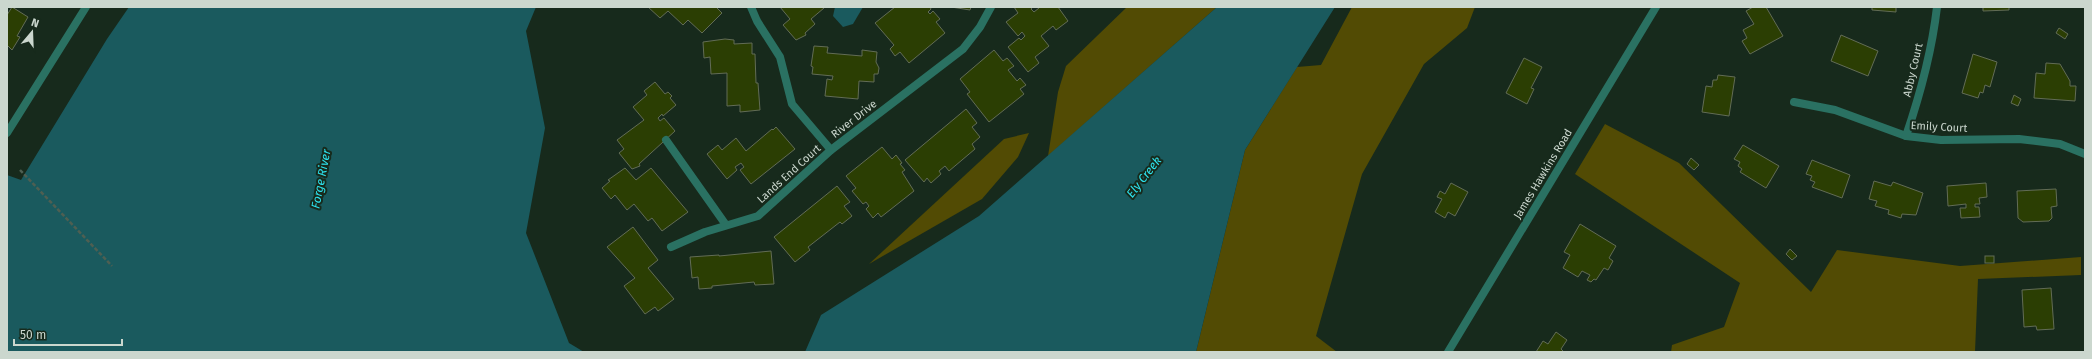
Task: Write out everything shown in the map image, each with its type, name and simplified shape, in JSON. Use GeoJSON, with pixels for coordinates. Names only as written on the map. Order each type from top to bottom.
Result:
{"type":"FeatureCollection","features":[{"type":"Feature","properties":{"kind":"street"},"geometry":{"type":"LineString","coordinates":[[7,133],[86,7]]}},
{"type":"Feature","properties":{"kind":"street","name":"River Drive"},"geometry":{"type":"LineString","coordinates":[[751,7],[757,21],[780,57],[792,104],[832,150],[963,49],[980,27],[991,7]]}},
{"type":"Feature","properties":{"kind":"street","name":"James Hawkins Road"},"geometry":{"type":"LineString","coordinates":[[1448,352],[1656,7]]}},
{"type":"Feature","properties":{"kind":"street","name":"Abby Court"},"geometry":{"type":"LineString","coordinates":[[1906,136],[1915,109],[1935,23],[1937,7]]}},
{"type":"Feature","properties":{"kind":"street","name":"Emily Court"},"geometry":{"type":"LineString","coordinates":[[1794,102],[1835,110],[1906,136],[1941,140],[2020,139],[2060,144],[2085,154]]}},
{"type":"Feature","properties":{"kind":"street"},"geometry":{"type":"LineString","coordinates":[[666,140],[726,225]]}},
{"type":"Feature","properties":{"kind":"street","name":"Lands End Court"},"geometry":{"type":"LineString","coordinates":[[671,247],[726,225],[758,216],[832,150]]}},
{"type":"Feature","properties":{"kind":"path"},"geometry":{"type":"LineString","coordinates":[[20,170],[112,266]]}},
{"type":"Feature","properties":{"kind":"shaded area"},"geometry":{"type":"Polygon","coordinates":[[[1127,7],[1217,7],[1048,156],[1058,92],[1066,66],[1127,7]]]}},
{"type":"Feature","properties":{"kind":"shaded area"},"geometry":{"type":"Polygon","coordinates":[[[1352,7],[1475,7],[1467,28],[1424,64],[1362,174],[1316,336],[1337,352],[1196,352],[1245,150],[1297,67],[1321,65],[1352,7]]]}},
{"type":"Feature","properties":{"kind":"shaded area"},"geometry":{"type":"Polygon","coordinates":[[[1605,124],[1679,163],[1811,292],[1837,250],[1960,266],[2081,257],[2081,275],[1978,279],[1975,352],[1671,352],[1672,345],[1724,327],[1740,283],[1575,174],[1605,124]]]}},
{"type":"Feature","properties":{"kind":"shaded area"},"geometry":{"type":"Polygon","coordinates":[[[1029,133],[1018,157],[982,199],[869,264],[1004,139],[1029,133]]]}},
{"type":"Feature","properties":{"kind":"water","name":"Forge River"},"geometry":{"type":"Polygon","coordinates":[[[129,7],[536,7],[526,31],[545,128],[526,233],[569,343],[584,352],[7,352],[7,175],[21,180],[107,39],[129,7]]]}},
{"type":"Feature","properties":{"kind":"water"},"geometry":{"type":"Polygon","coordinates":[[[835,7],[863,7],[853,24],[843,27],[833,16],[835,7]]]}},
{"type":"Feature","properties":{"kind":"water","name":"Ely Creek"},"geometry":{"type":"Polygon","coordinates":[[[1217,7],[1335,7],[1245,150],[1196,352],[805,352],[821,315],[979,216],[1217,7]]]}},
{"type":"Feature","properties":{"kind":"building"},"geometry":{"type":"Polygon","coordinates":[[[12,7],[28,17],[17,36],[20,37],[12,50],[7,45],[7,15],[12,7]]]}},
{"type":"Feature","properties":{"kind":"building"},"geometry":{"type":"Polygon","coordinates":[[[648,7],[716,7],[722,13],[702,33],[688,20],[683,25],[668,11],[660,18],[648,7]]]}},
{"type":"Feature","properties":{"kind":"building"},"geometry":{"type":"Polygon","coordinates":[[[780,7],[824,8],[811,19],[815,24],[805,33],[806,35],[796,40],[783,25],[790,19],[780,7]]]}},
{"type":"Feature","properties":{"kind":"building"},"geometry":{"type":"Polygon","coordinates":[[[895,7],[930,7],[931,9],[928,12],[930,14],[933,11],[940,19],[936,22],[945,33],[909,63],[900,52],[895,56],[890,49],[894,45],[875,23],[895,7]]]}},
{"type":"Feature","properties":{"kind":"building"},"geometry":{"type":"Polygon","coordinates":[[[951,7],[971,7],[970,10],[951,7]]]}},
{"type":"Feature","properties":{"kind":"building"},"geometry":{"type":"Polygon","coordinates":[[[1014,7],[1033,7],[1031,9],[1034,12],[1039,8],[1038,7],[1058,7],[1068,21],[1056,30],[1053,26],[1041,36],[1049,46],[1035,57],[1039,63],[1028,72],[1008,47],[1019,38],[1021,40],[1025,36],[1022,32],[1018,36],[1006,22],[1018,13],[1014,7]]]}},
{"type":"Feature","properties":{"kind":"building"},"geometry":{"type":"Polygon","coordinates":[[[1753,7],[1766,7],[1783,36],[1750,54],[1742,41],[1747,38],[1743,30],[1754,24],[1746,11],[1753,7]]]}},
{"type":"Feature","properties":{"kind":"building"},"geometry":{"type":"Polygon","coordinates":[[[1872,7],[1896,7],[1896,12],[1872,10],[1872,7]]]}},
{"type":"Feature","properties":{"kind":"building"},"geometry":{"type":"Polygon","coordinates":[[[1983,7],[2009,7],[2009,10],[1983,11],[1983,7]]]}},
{"type":"Feature","properties":{"kind":"building"},"geometry":{"type":"Polygon","coordinates":[[[2059,28],[2068,34],[2065,39],[2056,33],[2059,28]]]}},
{"type":"Feature","properties":{"kind":"building"},"geometry":{"type":"Polygon","coordinates":[[[1841,35],[1878,51],[1868,76],[1831,61],[1841,35]]]}},
{"type":"Feature","properties":{"kind":"building"},"geometry":{"type":"Polygon","coordinates":[[[725,39],[734,40],[734,44],[752,43],[752,54],[755,54],[756,83],[758,83],[760,110],[740,112],[740,105],[727,106],[727,73],[711,74],[710,57],[704,58],[703,42],[725,39]]]}},
{"type":"Feature","properties":{"kind":"building"},"geometry":{"type":"Polygon","coordinates":[[[814,46],[828,47],[827,53],[862,56],[862,50],[877,52],[876,62],[879,68],[878,74],[874,74],[874,82],[859,81],[858,99],[825,96],[827,79],[832,80],[833,76],[812,74],[813,67],[811,66],[814,46]]]}},
{"type":"Feature","properties":{"kind":"building"},"geometry":{"type":"Polygon","coordinates":[[[994,50],[1003,61],[1007,58],[1014,66],[1008,70],[1017,81],[1020,78],[1026,85],[1020,89],[1024,94],[989,122],[967,94],[970,92],[960,79],[994,50]]]}},
{"type":"Feature","properties":{"kind":"building"},"geometry":{"type":"Polygon","coordinates":[[[1973,54],[1997,62],[1990,87],[1985,85],[1983,93],[1980,92],[1978,98],[1962,93],[1973,54]]]}},
{"type":"Feature","properties":{"kind":"building"},"geometry":{"type":"Polygon","coordinates":[[[1524,58],[1542,67],[1531,88],[1534,89],[1527,104],[1506,93],[1524,58]]]}},
{"type":"Feature","properties":{"kind":"building"},"geometry":{"type":"Polygon","coordinates":[[[2046,63],[2060,64],[2070,81],[2070,86],[2076,86],[2075,101],[2034,98],[2036,73],[2045,74],[2046,63]]]}},
{"type":"Feature","properties":{"kind":"building"},"geometry":{"type":"Polygon","coordinates":[[[1718,75],[1735,77],[1729,116],[1702,112],[1706,86],[1712,87],[1713,80],[1717,80],[1718,75]]]}},
{"type":"Feature","properties":{"kind":"building"},"geometry":{"type":"Polygon","coordinates":[[[655,82],[665,94],[668,92],[672,96],[670,98],[676,105],[663,116],[662,114],[658,118],[660,121],[664,118],[675,131],[639,164],[640,166],[632,169],[619,153],[624,149],[617,140],[644,120],[633,107],[647,95],[644,91],[655,82]]]}},
{"type":"Feature","properties":{"kind":"building"},"geometry":{"type":"Polygon","coordinates":[[[2014,95],[2021,99],[2018,106],[2011,103],[2014,95]]]}},
{"type":"Feature","properties":{"kind":"building"},"geometry":{"type":"Polygon","coordinates":[[[966,109],[977,123],[972,127],[980,137],[972,144],[975,149],[949,171],[945,166],[939,171],[941,174],[931,183],[927,178],[924,182],[905,160],[966,109]]]}},
{"type":"Feature","properties":{"kind":"building"},"geometry":{"type":"Polygon","coordinates":[[[776,127],[795,149],[751,184],[740,170],[744,167],[741,163],[735,167],[737,170],[727,179],[707,154],[718,145],[722,150],[736,138],[746,151],[776,127]]]}},
{"type":"Feature","properties":{"kind":"building"},"geometry":{"type":"Polygon","coordinates":[[[1743,145],[1779,166],[1766,188],[1740,172],[1742,169],[1738,166],[1740,162],[1734,159],[1743,145]]]}},
{"type":"Feature","properties":{"kind":"building"},"geometry":{"type":"Polygon","coordinates":[[[882,147],[892,159],[896,155],[902,163],[900,164],[905,170],[902,172],[914,191],[881,217],[878,213],[873,218],[866,209],[869,206],[866,202],[863,204],[852,191],[856,188],[846,176],[882,147]]]}},
{"type":"Feature","properties":{"kind":"building"},"geometry":{"type":"Polygon","coordinates":[[[1691,158],[1699,165],[1694,170],[1687,164],[1691,158]]]}},
{"type":"Feature","properties":{"kind":"building"},"geometry":{"type":"Polygon","coordinates":[[[1812,160],[1850,175],[1842,198],[1812,187],[1815,182],[1810,180],[1812,176],[1806,174],[1812,160]]]}},
{"type":"Feature","properties":{"kind":"building"},"geometry":{"type":"Polygon","coordinates":[[[625,168],[636,180],[651,168],[688,212],[662,231],[652,218],[648,221],[634,204],[627,210],[615,195],[611,199],[602,188],[610,181],[608,180],[625,168]]]}},
{"type":"Feature","properties":{"kind":"building"},"geometry":{"type":"Polygon","coordinates":[[[1874,181],[1891,186],[1893,182],[1923,193],[1916,215],[1902,214],[1901,218],[1888,214],[1889,210],[1875,206],[1877,201],[1869,199],[1874,181]]]}},
{"type":"Feature","properties":{"kind":"building"},"geometry":{"type":"Polygon","coordinates":[[[1451,183],[1468,192],[1455,216],[1448,212],[1445,218],[1435,212],[1442,199],[1437,197],[1440,191],[1445,194],[1451,183]]]}},
{"type":"Feature","properties":{"kind":"building"},"geometry":{"type":"Polygon","coordinates":[[[1986,183],[1987,197],[1979,198],[1980,204],[1975,204],[1975,207],[1979,207],[1980,217],[1961,218],[1960,208],[1966,208],[1966,204],[1948,206],[1947,186],[1986,183]]]}},
{"type":"Feature","properties":{"kind":"building"},"geometry":{"type":"Polygon","coordinates":[[[837,186],[850,202],[844,206],[852,216],[842,224],[840,222],[808,247],[810,250],[795,262],[774,237],[837,186]]]}},
{"type":"Feature","properties":{"kind":"building"},"geometry":{"type":"Polygon","coordinates":[[[2056,189],[2057,206],[2051,207],[2052,218],[2049,221],[2023,222],[2018,218],[2017,191],[2056,189]]]}},
{"type":"Feature","properties":{"kind":"building"},"geometry":{"type":"Polygon","coordinates":[[[1580,224],[1616,246],[1609,258],[1613,261],[1608,270],[1604,268],[1596,280],[1594,279],[1591,282],[1587,280],[1590,275],[1582,271],[1578,277],[1563,268],[1570,255],[1564,252],[1580,224]]]}},
{"type":"Feature","properties":{"kind":"building"},"geometry":{"type":"Polygon","coordinates":[[[633,227],[658,260],[648,268],[674,299],[658,311],[655,307],[645,314],[624,286],[635,278],[607,247],[633,227]]]}},
{"type":"Feature","properties":{"kind":"building"},"geometry":{"type":"Polygon","coordinates":[[[1790,249],[1797,256],[1792,260],[1786,254],[1790,249]]]}},
{"type":"Feature","properties":{"kind":"building"},"geometry":{"type":"Polygon","coordinates":[[[771,251],[774,284],[755,285],[754,282],[712,286],[712,288],[699,289],[698,277],[692,278],[690,257],[771,251]]]}},
{"type":"Feature","properties":{"kind":"building"},"geometry":{"type":"Polygon","coordinates":[[[1985,256],[1994,256],[1994,263],[1985,263],[1985,256]]]}},
{"type":"Feature","properties":{"kind":"building"},"geometry":{"type":"Polygon","coordinates":[[[2051,288],[2054,329],[2037,330],[2036,326],[2024,327],[2022,290],[2051,288]]]}},
{"type":"Feature","properties":{"kind":"building"},"geometry":{"type":"Polygon","coordinates":[[[1556,332],[1567,340],[1561,349],[1564,352],[1536,352],[1543,341],[1548,344],[1556,332]]]}}]}
